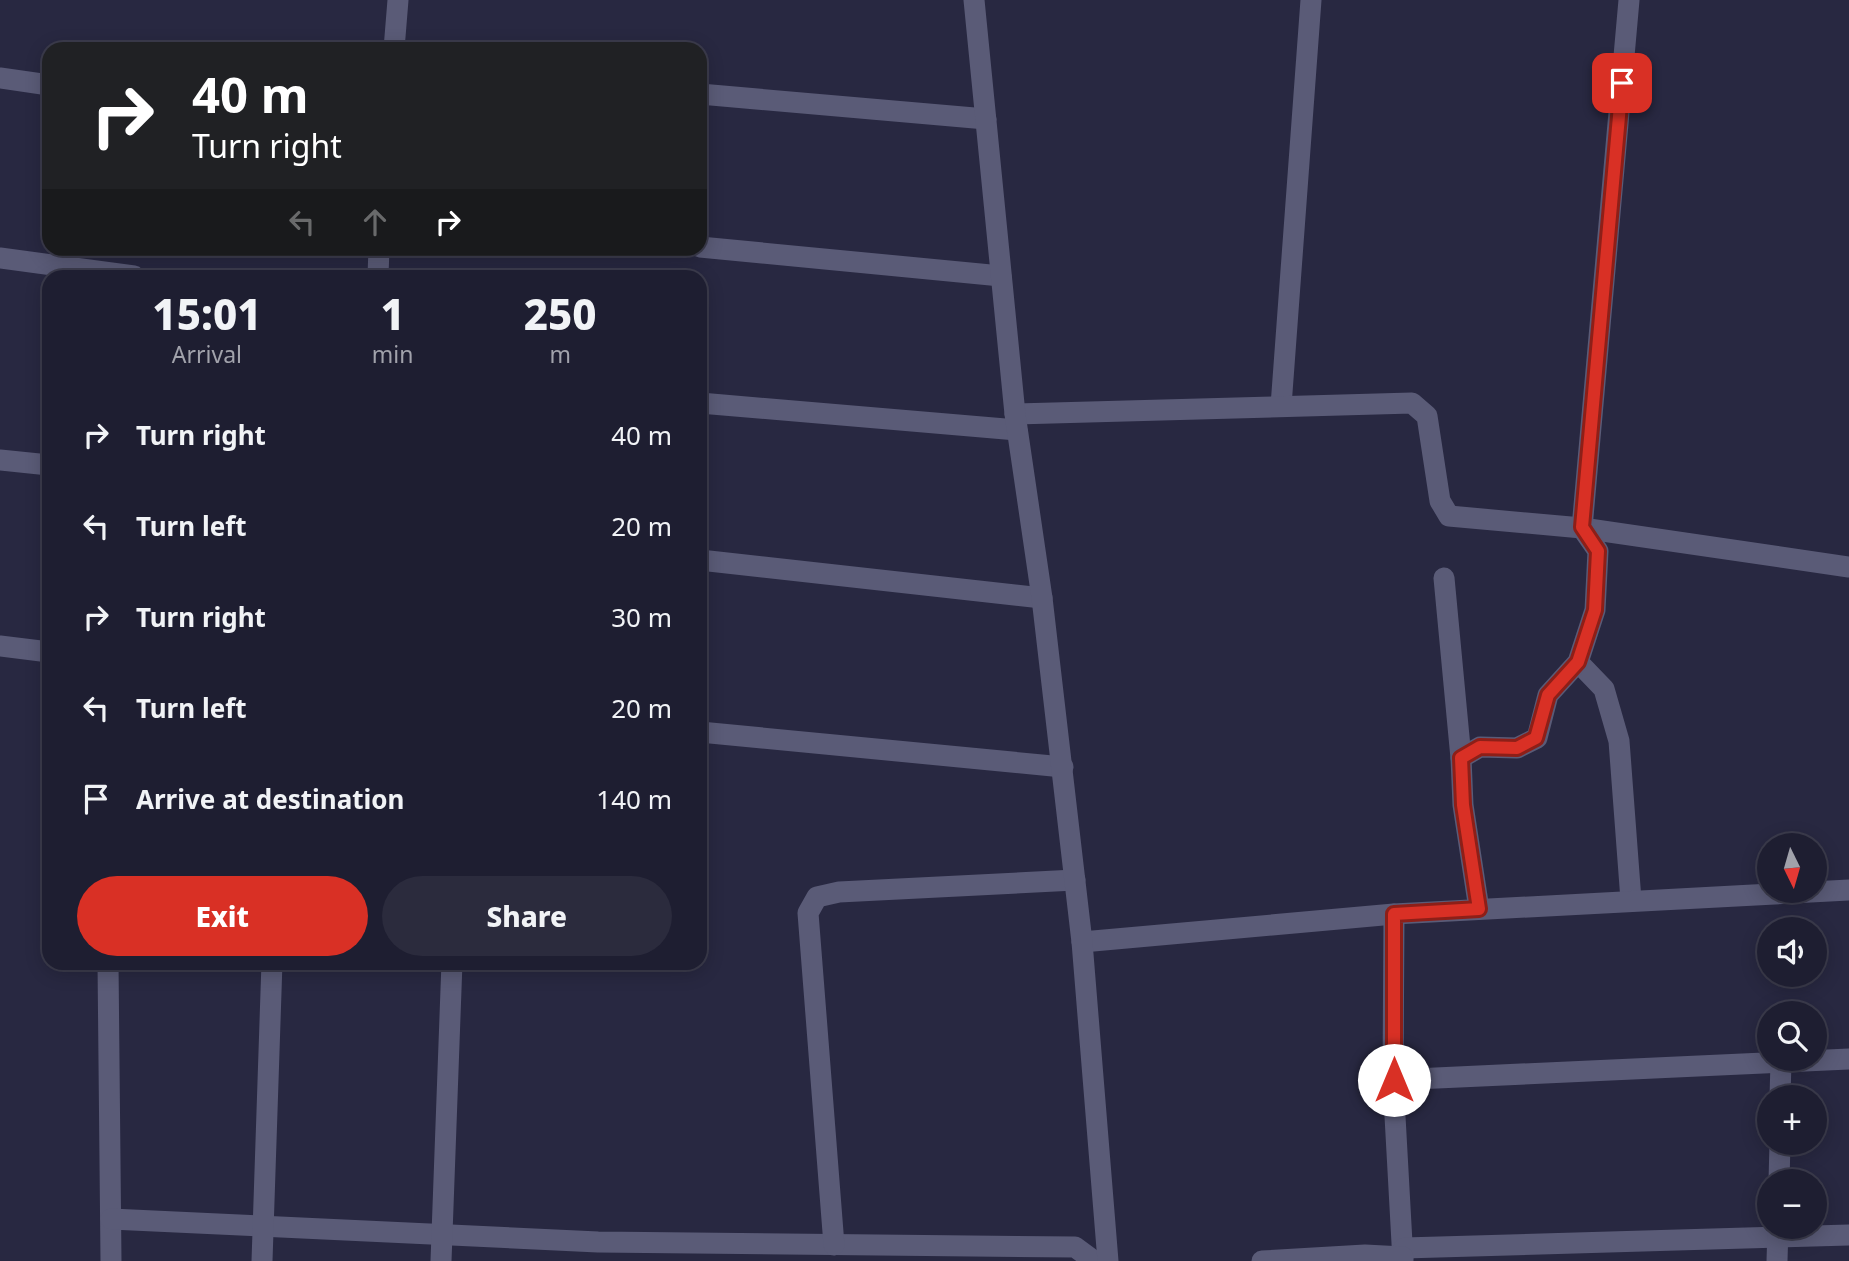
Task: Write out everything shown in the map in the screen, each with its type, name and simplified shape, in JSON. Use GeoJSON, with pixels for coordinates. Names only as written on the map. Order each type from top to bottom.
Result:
{"type":"FeatureCollection","features":[{"type":"Feature","properties":{"kind":"street"},"geometry":{"type":"LineString","coordinates":[[395,42],[398,0]]}},
{"type":"Feature","properties":{"kind":"street"},"geometry":{"type":"LineString","coordinates":[[974,0],[1016,422],[1042,598],[1082,942],[1108,1261]]}},
{"type":"Feature","properties":{"kind":"street"},"geometry":{"type":"LineString","coordinates":[[1280,406],[1311,0]]}},
{"type":"Feature","properties":{"kind":"street"},"geometry":{"type":"LineString","coordinates":[[1461,758],[1480,747],[1517,748],[1536,738],[1548,695],[1578,662],[1595,610],[1598,551],[1582,527],[1629,0]]}},
{"type":"Feature","properties":{"kind":"street"},"geometry":{"type":"LineString","coordinates":[[0,78],[42,84]]}},
{"type":"Feature","properties":{"kind":"street"},"geometry":{"type":"LineString","coordinates":[[707,95],[986,119]]}},
{"type":"Feature","properties":{"kind":"street"},"geometry":{"type":"LineString","coordinates":[[707,248],[1001,276]]}},
{"type":"Feature","properties":{"kind":"street"},"geometry":{"type":"LineString","coordinates":[[0,258],[89,270]]}},
{"type":"Feature","properties":{"kind":"street"},"geometry":{"type":"LineString","coordinates":[[707,402],[1016,422],[1280,406],[1412,403],[1427,416],[1440,501],[1449,516],[1582,527],[1849,567]]}},
{"type":"Feature","properties":{"kind":"street"},"geometry":{"type":"LineString","coordinates":[[0,460],[42,464]]}},
{"type":"Feature","properties":{"kind":"street"},"geometry":{"type":"LineString","coordinates":[[707,561],[1042,598]]}},
{"type":"Feature","properties":{"kind":"street"},"geometry":{"type":"LineString","coordinates":[[1444,578],[1463,805],[1479,909]]}},
{"type":"Feature","properties":{"kind":"street"},"geometry":{"type":"LineString","coordinates":[[0,646],[42,651]]}},
{"type":"Feature","properties":{"kind":"street"},"geometry":{"type":"LineString","coordinates":[[1578,662],[1604,689],[1619,741],[1631,900]]}},
{"type":"Feature","properties":{"kind":"street"},"geometry":{"type":"LineString","coordinates":[[707,734],[1063,767]]}},
{"type":"Feature","properties":{"kind":"street"},"geometry":{"type":"LineString","coordinates":[[834,1244],[808,913],[817,897],[839,892],[1075,880]]}},
{"type":"Feature","properties":{"kind":"street"},"geometry":{"type":"LineString","coordinates":[[1082,942],[1394,914],[1849,890]]}},
{"type":"Feature","properties":{"kind":"street"},"geometry":{"type":"LineString","coordinates":[[1394,914],[1394,1080],[1403,1255]]}},
{"type":"Feature","properties":{"kind":"street"},"geometry":{"type":"LineString","coordinates":[[108,970],[111,1261]]}},
{"type":"Feature","properties":{"kind":"street"},"geometry":{"type":"LineString","coordinates":[[262,1261],[272,970]]}},
{"type":"Feature","properties":{"kind":"street"},"geometry":{"type":"LineString","coordinates":[[441,1261],[452,970]]}},
{"type":"Feature","properties":{"kind":"street"},"geometry":{"type":"LineString","coordinates":[[1827,1060],[1849,1059]]}},
{"type":"Feature","properties":{"kind":"street"},"geometry":{"type":"LineString","coordinates":[[1394,1080],[1757,1063]]}},
{"type":"Feature","properties":{"kind":"street"},"geometry":{"type":"LineString","coordinates":[[111,1219],[441,1234],[599,1251],[834,1244],[1075,1247],[1094,1261]]}},
{"type":"Feature","properties":{"kind":"street"},"geometry":{"type":"LineString","coordinates":[[1262,1261],[1757,1234]]}},
{"type":"Feature","properties":{"kind":"street"},"geometry":{"type":"LineString","coordinates":[[1827,1235],[1849,1236]]}},
{"type":"Feature","properties":{"kind":"street"},"geometry":{"type":"LineString","coordinates":[[1777,1261],[1778,1239]]}},
{"type":"Feature","properties":{"kind":"route"},"geometry":{"type":"LineString","coordinates":[[1394,1080],[1394,914],[1479,909],[1463,805],[1461,758],[1480,747],[1517,748],[1536,738],[1548,695],[1578,662],[1595,610],[1598,551],[1582,527],[1622,83]]}}]}
